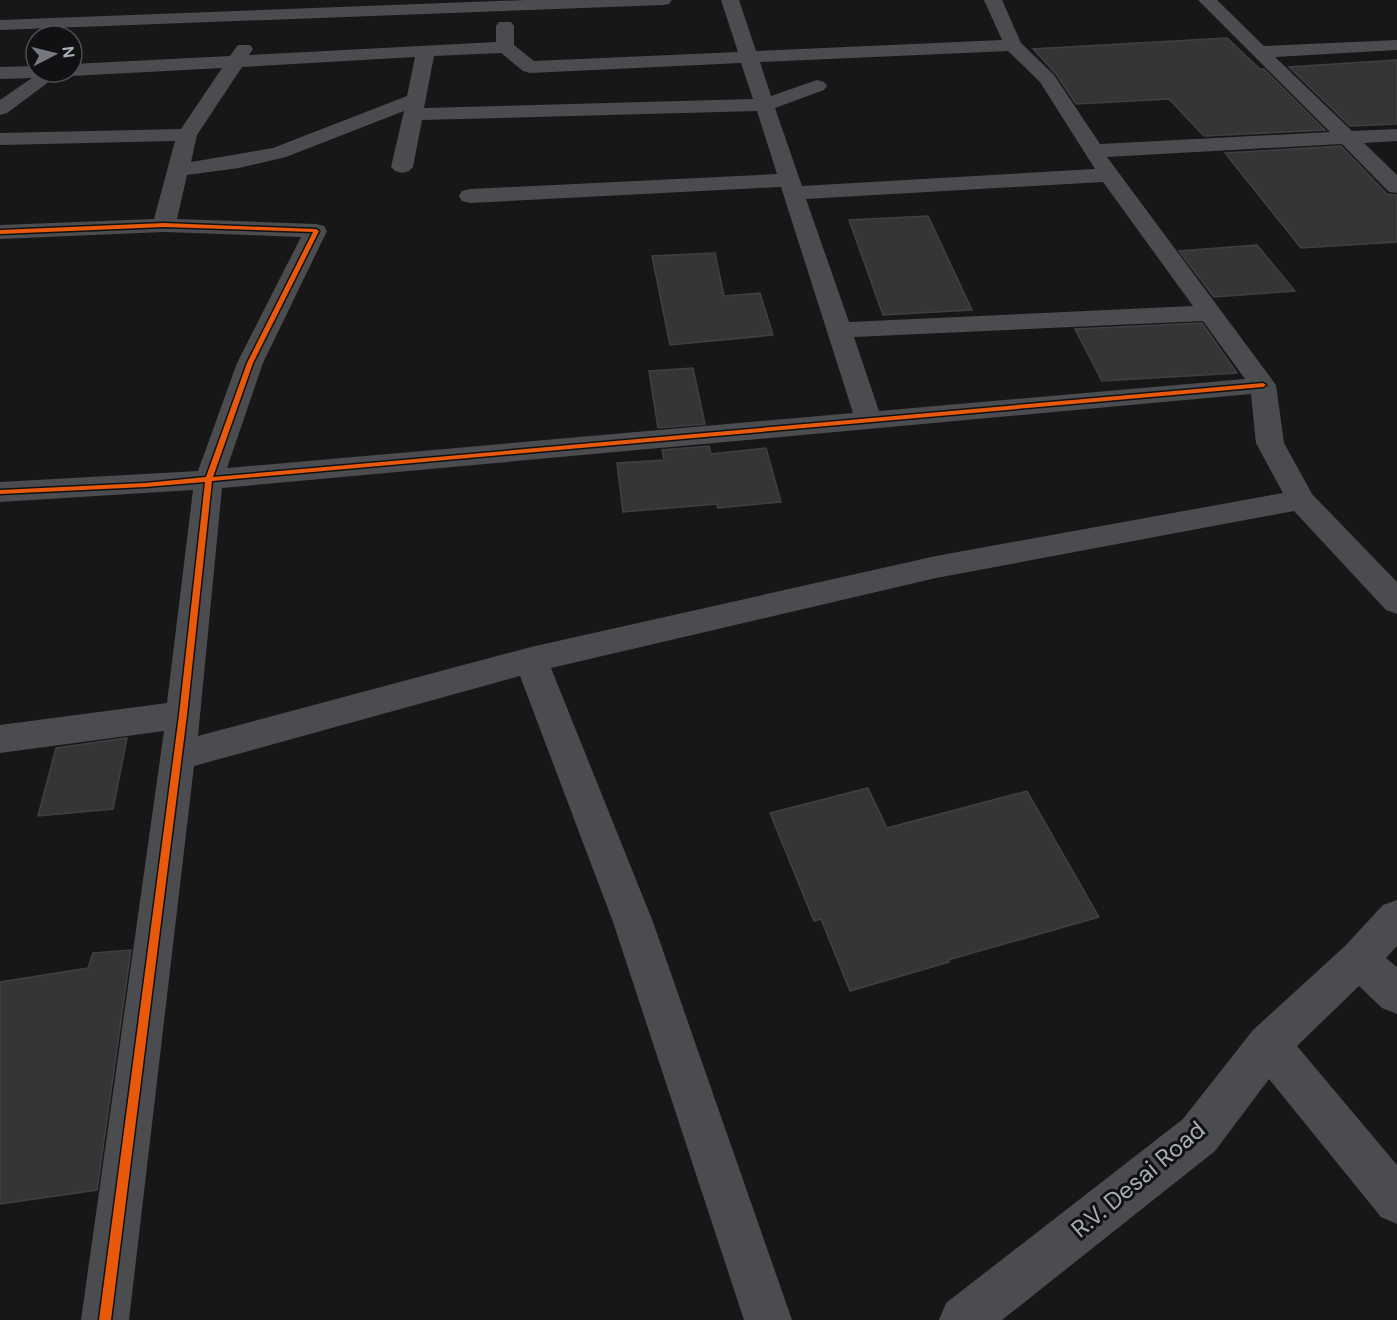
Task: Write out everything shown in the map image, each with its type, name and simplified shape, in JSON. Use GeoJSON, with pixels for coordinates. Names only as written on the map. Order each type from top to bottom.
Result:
{"type":"FeatureCollection","features":[{"type":"Feature","properties":{"kind":"street"},"geometry":{"type":"LineString","coordinates":[[0,25],[262,8],[663,0]]}},
{"type":"Feature","properties":{"kind":"street"},"geometry":{"type":"LineString","coordinates":[[730,0],[870,422]]}},
{"type":"Feature","properties":{"kind":"street"},"geometry":{"type":"LineString","coordinates":[[993,0],[1013,45],[1047,79],[1109,175],[1263,385],[1270,443],[1301,500],[1397,602]]}},
{"type":"Feature","properties":{"kind":"street"},"geometry":{"type":"LineString","coordinates":[[1207,0],[1397,187]]}},
{"type":"Feature","properties":{"kind":"street"},"geometry":{"type":"LineString","coordinates":[[505,3],[506,47]]}},
{"type":"Feature","properties":{"kind":"street"},"geometry":{"type":"LineString","coordinates":[[164,225],[180,170],[187,135],[237,61],[262,8]]}},
{"type":"Feature","properties":{"kind":"street"},"geometry":{"type":"LineString","coordinates":[[84,69],[506,47],[530,67],[1013,45]]}},
{"type":"Feature","properties":{"kind":"street"},"geometry":{"type":"LineString","coordinates":[[1259,52],[1397,45]]}},
{"type":"Feature","properties":{"kind":"street"},"geometry":{"type":"LineString","coordinates":[[402,167],[426,51]]}},
{"type":"Feature","properties":{"kind":"street"},"geometry":{"type":"LineString","coordinates":[[0,73],[24,72]]}},
{"type":"Feature","properties":{"kind":"street"},"geometry":{"type":"LineString","coordinates":[[0,109],[36,84]]}},
{"type":"Feature","properties":{"kind":"street"},"geometry":{"type":"LineString","coordinates":[[180,170],[239,162],[279,153],[414,106],[765,105],[817,86]]}},
{"type":"Feature","properties":{"kind":"street"},"geometry":{"type":"LineString","coordinates":[[0,139],[187,135]]}},
{"type":"Feature","properties":{"kind":"street"},"geometry":{"type":"LineString","coordinates":[[1094,151],[1397,135]]}},
{"type":"Feature","properties":{"kind":"street"},"geometry":{"type":"LineString","coordinates":[[470,196],[1109,175]]}},
{"type":"Feature","properties":{"kind":"street"},"geometry":{"type":"LineString","coordinates":[[0,232],[164,225],[316,231],[250,363],[209,480],[183,715],[137,1086],[105,1320]]}},
{"type":"Feature","properties":{"kind":"street"},"geometry":{"type":"LineString","coordinates":[[839,330],[1209,313]]}},
{"type":"Feature","properties":{"kind":"street"},"geometry":{"type":"LineString","coordinates":[[0,492],[209,480],[1263,385]]}},
{"type":"Feature","properties":{"kind":"street"},"geometry":{"type":"LineString","coordinates":[[177,756],[531,660],[936,567],[1301,500]]}},
{"type":"Feature","properties":{"kind":"street"},"geometry":{"type":"LineString","coordinates":[[531,660],[633,922],[768,1320]]}},
{"type":"Feature","properties":{"kind":"street"},"geometry":{"type":"LineString","coordinates":[[0,739],[183,715]]}},
{"type":"Feature","properties":{"kind":"street","name":"R.V. Desai Road"},"geometry":{"type":"LineString","coordinates":[[963,1320],[1199,1135],[1268,1045],[1359,959],[1397,918]]}},
{"type":"Feature","properties":{"kind":"street"},"geometry":{"type":"LineString","coordinates":[[1359,959],[1397,994]]}},
{"type":"Feature","properties":{"kind":"street"},"geometry":{"type":"LineString","coordinates":[[1268,1045],[1397,1201]]}},
{"type":"Feature","properties":{"kind":"building"},"geometry":{"type":"Polygon","coordinates":[[[1227,38],[1260,69],[1264,69],[1325,130],[1204,136],[1169,99],[1076,104],[1056,74],[1033,49],[1227,38]]]}},
{"type":"Feature","properties":{"kind":"building"},"geometry":{"type":"Polygon","coordinates":[[[1397,60],[1397,124],[1350,126],[1289,67],[1397,60]]]}},
{"type":"Feature","properties":{"kind":"building"},"geometry":{"type":"Polygon","coordinates":[[[1341,146],[1387,194],[1397,195],[1397,242],[1301,248],[1225,153],[1341,146]]]}},
{"type":"Feature","properties":{"kind":"building"},"geometry":{"type":"Polygon","coordinates":[[[928,216],[972,310],[883,315],[849,220],[928,216]]]}},
{"type":"Feature","properties":{"kind":"building"},"geometry":{"type":"Polygon","coordinates":[[[1257,245],[1295,291],[1214,297],[1179,251],[1257,245]]]}},
{"type":"Feature","properties":{"kind":"building"},"geometry":{"type":"Polygon","coordinates":[[[715,253],[724,296],[760,293],[773,335],[670,345],[652,256],[715,253]]]}},
{"type":"Feature","properties":{"kind":"building"},"geometry":{"type":"Polygon","coordinates":[[[1202,323],[1237,373],[1102,381],[1075,329],[1202,323]]]}},
{"type":"Feature","properties":{"kind":"building"},"geometry":{"type":"Polygon","coordinates":[[[693,368],[705,424],[658,428],[649,371],[693,368]]]}},
{"type":"Feature","properties":{"kind":"building"},"geometry":{"type":"Polygon","coordinates":[[[709,446],[711,454],[766,448],[781,502],[718,508],[717,504],[623,512],[617,463],[664,460],[662,450],[709,446]]]}},
{"type":"Feature","properties":{"kind":"building"},"geometry":{"type":"Polygon","coordinates":[[[127,738],[113,809],[38,816],[56,748],[127,738]]]}},
{"type":"Feature","properties":{"kind":"building"},"geometry":{"type":"Polygon","coordinates":[[[868,788],[887,828],[1027,791],[1099,917],[850,991],[821,919],[814,921],[770,813],[868,788]]]}},
{"type":"Feature","properties":{"kind":"building"},"geometry":{"type":"Polygon","coordinates":[[[131,950],[97,1190],[0,1204],[0,982],[88,968],[93,953],[131,950]]]}},
{"type":"Feature","properties":{"kind":"cycle path"},"geometry":{"type":"LineString","coordinates":[[0,232],[164,225],[316,231],[250,363],[209,479],[183,715],[105,1320]]}},
{"type":"Feature","properties":{"kind":"cycle path"},"geometry":{"type":"LineString","coordinates":[[0,492],[145,485],[1263,385]]}}]}
